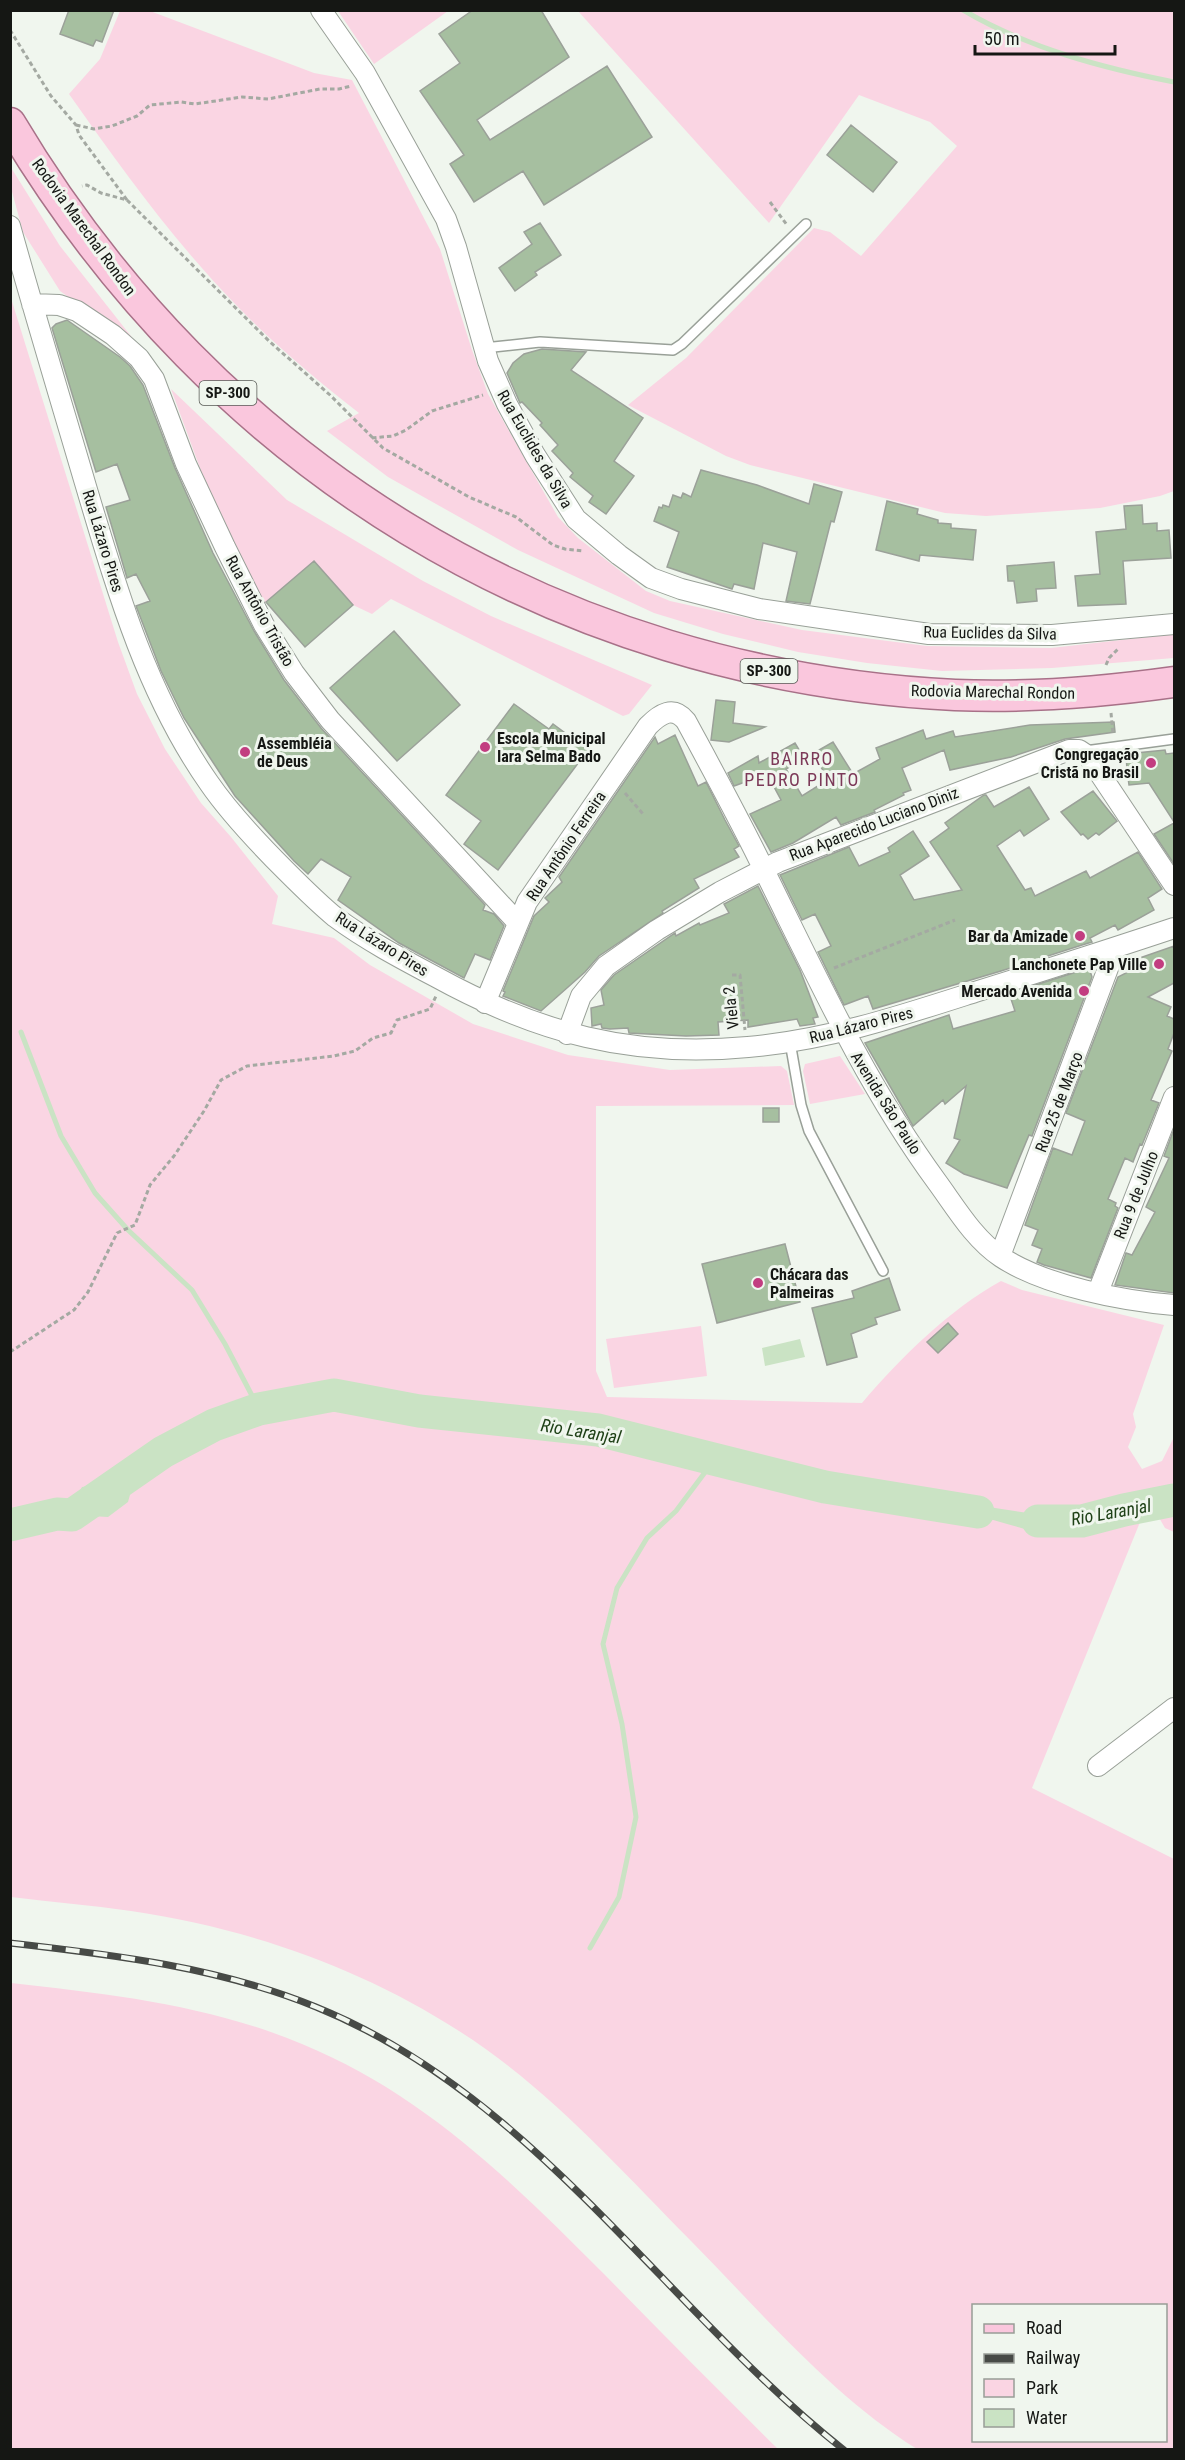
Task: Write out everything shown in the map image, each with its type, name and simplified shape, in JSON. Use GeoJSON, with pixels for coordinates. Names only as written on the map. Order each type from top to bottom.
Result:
{"type":"FeatureCollection","features":[{"type":"Feature","properties":{"kind":"main road","name":"Rodovia Marechal Rondon"},"geometry":{"type":"LineString","coordinates":[[10,123],[88,239],[137,299],[189,356],[245,409],[304,458],[367,503],[432,544],[501,580],[571,612],[643,639],[718,660],[792,676],[896,690],[957,695],[1032,695],[1109,691],[1174,682]]}},
{"type":"Feature","properties":{"kind":"street","name":"Rua Euclides da Silva"},"geometry":{"type":"LineString","coordinates":[[321,10],[339,33],[373,87],[446,219],[484,348],[499,386],[535,455],[576,519],[619,555],[651,578],[681,589],[759,609],[929,634],[1052,635],[1174,624]]}},
{"type":"Feature","properties":{"kind":"street","name":"Rua Lázaro Pires"},"geometry":{"type":"LineString","coordinates":[[10,226],[47,360],[130,628],[166,709],[202,772],[225,805],[317,901],[358,933],[485,1003],[567,1034],[602,1042],[641,1047],[713,1049],[790,1042],[863,1028],[1174,928]]}},
{"type":"Feature","properties":{"kind":"street","name":"Rua Antônio Tristão"},"geometry":{"type":"LineString","coordinates":[[32,304],[59,305],[77,311],[113,335],[139,358],[154,379],[186,465],[225,546],[264,625],[294,673],[330,720],[518,923]]}},
{"type":"Feature","properties":{"kind":"street","name":"Rua Antônio Ferreira"},"geometry":{"type":"LineString","coordinates":[[485,1003],[527,902],[648,726],[662,713],[674,712]]}},
{"type":"Feature","properties":{"kind":"street","name":"Avenida São Paulo"},"geometry":{"type":"LineString","coordinates":[[674,712],[686,721],[764,869],[843,1032],[919,1158],[972,1231],[1000,1256],[1038,1275],[1134,1300],[1174,1305]]}},
{"type":"Feature","properties":{"kind":"street","name":"Rua Aparecido Luciano Diniz"},"geometry":{"type":"LineString","coordinates":[[567,1034],[581,996],[606,966],[672,920],[764,869],[1070,750],[1083,752]]}},
{"type":"Feature","properties":{"kind":"street"},"geometry":{"type":"LineString","coordinates":[[1083,752],[1088,756],[1174,885]]}},
{"type":"Feature","properties":{"kind":"street","name":"Rua 25 de Março"},"geometry":{"type":"LineString","coordinates":[[1000,1256],[1116,947]]}},
{"type":"Feature","properties":{"kind":"street","name":"Rua 9 de Julho"},"geometry":{"type":"LineString","coordinates":[[1098,1292],[1174,1097]]}},
{"type":"Feature","properties":{"kind":"street"},"geometry":{"type":"LineString","coordinates":[[1098,1766],[1174,1708]]}},
{"type":"Feature","properties":{"kind":"lane"},"geometry":{"type":"LineString","coordinates":[[484,348],[540,342],[672,350],[682,344],[806,224]]}},
{"type":"Feature","properties":{"kind":"lane"},"geometry":{"type":"LineString","coordinates":[[1083,752],[1174,739]]}},
{"type":"Feature","properties":{"kind":"lane"},"geometry":{"type":"LineString","coordinates":[[790,1042],[801,1105],[810,1131],[883,1271]]}},
{"type":"Feature","properties":{"kind":"path"},"geometry":{"type":"LineString","coordinates":[[10,30],[51,96],[76,124],[79,135],[127,200],[269,341],[330,394],[383,448],[469,496],[516,516],[553,545],[565,549],[619,555]]}},
{"type":"Feature","properties":{"kind":"path"},"geometry":{"type":"LineString","coordinates":[[76,124],[94,129],[112,126],[137,116],[150,105],[181,102],[195,104],[242,97],[268,99],[320,89],[373,87]]}},
{"type":"Feature","properties":{"kind":"path"},"geometry":{"type":"LineString","coordinates":[[58,195],[87,185],[101,193],[127,200]]}},
{"type":"Feature","properties":{"kind":"path"},"geometry":{"type":"LineString","coordinates":[[770,202],[789,227],[792,237]]}},
{"type":"Feature","properties":{"kind":"path"},"geometry":{"type":"LineString","coordinates":[[372,438],[393,436],[406,430],[432,411],[476,399],[499,386]]}},
{"type":"Feature","properties":{"kind":"path"},"geometry":{"type":"LineString","coordinates":[[612,778],[644,814]]}},
{"type":"Feature","properties":{"kind":"path"},"geometry":{"type":"LineString","coordinates":[[816,977],[850,960],[955,920]]}},
{"type":"Feature","properties":{"kind":"path","name":"Viela 2"},"geometry":{"type":"LineString","coordinates":[[732,975],[740,975],[747,1047]]}},
{"type":"Feature","properties":{"kind":"path"},"geometry":{"type":"LineString","coordinates":[[10,1352],[74,1310],[88,1292],[117,1233],[135,1225],[150,1185],[174,1156],[204,1111],[221,1080],[247,1066],[309,1061],[355,1051],[373,1038],[392,1033],[397,1020],[430,1009],[444,981]]}},
{"type":"Feature","properties":{"kind":"green space"},"geometry":{"type":"Polygon","coordinates":[[[120,11],[150,11],[314,73],[352,80],[440,249],[488,394],[558,517],[578,538],[646,591],[670,601],[802,630],[927,646],[1051,648],[1174,634],[1174,658],[1052,668],[942,671],[867,663],[798,652],[723,634],[654,613],[518,550],[388,477],[327,431],[359,413],[282,349],[215,283],[108,150],[69,94],[100,59],[120,11]]]}},
{"type":"Feature","properties":{"kind":"green space"},"geometry":{"type":"Polygon","coordinates":[[[338,11],[448,11],[374,64],[338,11]]]}},
{"type":"Feature","properties":{"kind":"green space"},"geometry":{"type":"Polygon","coordinates":[[[578,11],[1174,11],[1174,491],[1100,508],[986,516],[945,513],[750,465],[726,456],[628,405],[686,358],[814,228],[830,232],[861,256],[957,146],[930,122],[859,95],[769,223],[578,11]]]}},
{"type":"Feature","properties":{"kind":"green space"},"geometry":{"type":"Polygon","coordinates":[[[10,166],[60,246],[149,359],[140,349],[60,291],[23,232],[11,188],[10,166]]]}},
{"type":"Feature","properties":{"kind":"green space"},"geometry":{"type":"Polygon","coordinates":[[[10,295],[118,642],[137,694],[165,749],[201,803],[278,896],[272,924],[334,938],[370,965],[473,1024],[568,1055],[670,1070],[781,1066],[787,1071],[794,1105],[596,1106],[596,1371],[607,1397],[862,1403],[893,1369],[945,1320],[982,1292],[1001,1281],[1022,1290],[1164,1325],[1133,1414],[1136,1427],[1128,1447],[1142,1469],[1162,1461],[1174,1437],[1174,1532],[1165,1528],[1149,1500],[1032,1788],[1174,1859],[1174,2449],[917,2449],[855,2404],[798,2352],[581,2129],[522,2077],[459,2031],[382,1988],[301,1953],[217,1928],[174,1918],[11,1897],[10,295]]]}},
{"type":"Feature","properties":{"kind":"green space"},"geometry":{"type":"Polygon","coordinates":[[[171,389],[287,500],[423,581],[491,616],[652,685],[629,714],[623,716],[391,599],[372,614],[353,605],[314,561],[263,605],[204,479],[171,389]]]}},
{"type":"Feature","properties":{"kind":"green space"},"geometry":{"type":"Polygon","coordinates":[[[840,1056],[865,1094],[810,1104],[803,1071],[805,1064],[840,1056]]]}},
{"type":"Feature","properties":{"kind":"green space"},"geometry":{"type":"Polygon","coordinates":[[[701,1326],[707,1376],[614,1388],[606,1339],[701,1326]]]}},
{"type":"Feature","properties":{"kind":"green space"},"geometry":{"type":"Polygon","coordinates":[[[11,1983],[159,2003],[231,2020],[302,2044],[346,2064],[388,2088],[427,2114],[464,2143],[535,2206],[778,2449],[11,2449],[11,1983]]]}},
{"type":"Feature","properties":{"kind":"water"},"geometry":{"type":"Polygon","coordinates":[[[800,1339],[805,1357],[765,1366],[762,1348],[800,1339]]]}},
{"type":"Feature","properties":{"kind":"water"},"geometry":{"type":"Polygon","coordinates":[[[163,1452],[152,1471],[131,1491],[128,1502],[108,1517],[72,1515],[75,1500],[82,1487],[102,1481],[141,1459],[163,1452]]]}},
{"type":"Feature","properties":{"kind":"water"},"geometry":{"type":"Polygon","coordinates":[[[934,1503],[982,1506],[1028,1513],[1084,1514],[1080,1530],[1035,1532],[934,1503]]]}},
{"type":"Feature","properties":{"kind":"building"},"geometry":{"type":"Polygon","coordinates":[[[69,10],[114,10],[102,42],[96,40],[93,46],[60,34],[69,10]]]}},
{"type":"Feature","properties":{"kind":"building"},"geometry":{"type":"Polygon","coordinates":[[[473,10],[541,10],[569,57],[477,120],[490,140],[607,66],[652,137],[544,205],[523,171],[474,202],[450,164],[464,155],[420,91],[460,63],[439,34],[473,10]]]}},
{"type":"Feature","properties":{"kind":"building"},"geometry":{"type":"Polygon","coordinates":[[[851,125],[897,162],[873,192],[827,155],[851,125]]]}},
{"type":"Feature","properties":{"kind":"building"},"geometry":{"type":"Polygon","coordinates":[[[540,223],[561,255],[535,272],[537,275],[515,291],[499,268],[532,244],[524,232],[540,223]]]}},
{"type":"Feature","properties":{"kind":"building"},"geometry":{"type":"Polygon","coordinates":[[[67,320],[120,357],[130,366],[143,385],[175,468],[213,553],[254,631],[284,680],[321,728],[485,905],[483,910],[494,914],[504,926],[490,960],[475,954],[464,978],[399,943],[338,900],[351,877],[321,859],[308,874],[294,861],[235,796],[184,718],[161,671],[136,606],[150,601],[136,574],[127,578],[106,507],[130,500],[117,464],[96,472],[52,328],[67,320]]]}},
{"type":"Feature","properties":{"kind":"building"},"geometry":{"type":"Polygon","coordinates":[[[542,349],[586,352],[571,370],[643,418],[614,461],[634,476],[606,514],[589,502],[593,496],[570,477],[573,473],[552,451],[558,445],[540,425],[542,423],[522,402],[520,403],[507,373],[513,363],[524,354],[542,349]]]}},
{"type":"Feature","properties":{"kind":"building"},"geometry":{"type":"Polygon","coordinates":[[[701,470],[757,485],[809,504],[814,484],[842,492],[834,522],[831,521],[810,604],[786,601],[797,552],[763,543],[754,589],[734,584],[732,589],[667,567],[679,532],[654,521],[659,507],[662,508],[663,505],[669,507],[673,495],[681,498],[683,493],[691,497],[701,470]]]}},
{"type":"Feature","properties":{"kind":"building"},"geometry":{"type":"Polygon","coordinates":[[[887,501],[918,509],[917,514],[938,520],[938,523],[951,524],[951,528],[976,530],[973,560],[920,555],[919,561],[876,550],[887,501]]]}},
{"type":"Feature","properties":{"kind":"building"},"geometry":{"type":"Polygon","coordinates":[[[1142,505],[1143,524],[1157,523],[1157,531],[1169,530],[1171,558],[1123,561],[1126,604],[1078,606],[1075,576],[1100,574],[1096,532],[1126,529],[1124,506],[1142,505]]]}},
{"type":"Feature","properties":{"kind":"building"},"geometry":{"type":"Polygon","coordinates":[[[314,561],[353,605],[305,647],[266,602],[314,561]]]}},
{"type":"Feature","properties":{"kind":"building"},"geometry":{"type":"Polygon","coordinates":[[[1054,562],[1056,588],[1036,589],[1037,601],[1017,603],[1014,581],[1008,581],[1007,566],[1054,562]]]}},
{"type":"Feature","properties":{"kind":"building"},"geometry":{"type":"Polygon","coordinates":[[[394,631],[460,705],[397,761],[330,688],[394,631]]]}},
{"type":"Feature","properties":{"kind":"building"},"geometry":{"type":"Polygon","coordinates":[[[716,700],[735,702],[733,723],[765,727],[729,742],[711,740],[716,700]]]}},
{"type":"Feature","properties":{"kind":"building"},"geometry":{"type":"Polygon","coordinates":[[[514,704],[549,729],[553,724],[588,750],[498,870],[464,844],[481,821],[446,795],[514,704]]]}},
{"type":"Feature","properties":{"kind":"building"},"geometry":{"type":"Polygon","coordinates":[[[1114,722],[1115,732],[1065,739],[1011,757],[950,770],[944,750],[902,768],[911,790],[903,793],[904,795],[874,810],[875,812],[841,825],[836,817],[793,843],[771,852],[750,814],[781,800],[767,774],[734,786],[728,773],[758,756],[759,763],[795,743],[804,758],[786,769],[802,796],[829,779],[812,754],[833,742],[853,774],[880,759],[876,748],[923,730],[926,739],[953,731],[955,737],[1030,725],[1114,722]]]}},
{"type":"Feature","properties":{"kind":"building"},"geometry":{"type":"Polygon","coordinates":[[[675,735],[698,786],[706,782],[739,846],[734,849],[739,857],[694,879],[699,888],[599,956],[585,972],[541,1011],[503,996],[505,992],[503,991],[534,916],[549,902],[545,898],[562,882],[559,877],[655,737],[658,744],[675,735]]]}},
{"type":"Feature","properties":{"kind":"building","name":"Congregação Cristã no Brasil"},"geometry":{"type":"Polygon","coordinates":[[[1165,750],[1166,754],[1174,753],[1174,822],[1149,783],[1129,785],[1127,770],[1126,754],[1165,750]]]}},
{"type":"Feature","properties":{"kind":"building"},"geometry":{"type":"Polygon","coordinates":[[[1029,787],[1049,819],[1024,836],[1020,830],[997,846],[1025,890],[1031,888],[1035,896],[1086,871],[1090,878],[1138,852],[1162,889],[1148,898],[1154,910],[1118,930],[1115,925],[1090,938],[1092,942],[1001,971],[873,1009],[868,996],[844,1005],[818,952],[831,946],[815,914],[802,920],[780,875],[849,847],[859,866],[890,852],[888,848],[913,831],[929,856],[900,875],[914,900],[962,890],[930,842],[949,828],[945,823],[984,795],[994,807],[1029,787]]]}},
{"type":"Feature","properties":{"kind":"building"},"geometry":{"type":"Polygon","coordinates":[[[1093,791],[1117,821],[1099,835],[1096,833],[1088,839],[1083,834],[1081,835],[1061,812],[1093,791]]]}},
{"type":"Feature","properties":{"kind":"building"},"geometry":{"type":"Polygon","coordinates":[[[1174,823],[1174,864],[1154,834],[1174,823]]]}},
{"type":"Feature","properties":{"kind":"building"},"geometry":{"type":"Polygon","coordinates":[[[758,886],[800,970],[818,1017],[813,1018],[815,1024],[800,1026],[797,1019],[748,1027],[748,1020],[718,1022],[719,1035],[686,1036],[629,1033],[628,1028],[602,1028],[601,1024],[592,1026],[591,1008],[604,1005],[601,990],[614,975],[675,933],[676,936],[699,923],[700,925],[729,913],[724,904],[758,886]]]}},
{"type":"Feature","properties":{"kind":"building"},"geometry":{"type":"Polygon","coordinates":[[[1174,946],[1174,983],[1148,997],[1171,1007],[1167,1016],[1174,1019],[1174,1033],[1168,1049],[1172,1051],[1151,1100],[1159,1103],[1133,1162],[1125,1158],[1108,1199],[1116,1203],[1115,1206],[1118,1208],[1091,1278],[1044,1265],[1037,1262],[1042,1249],[1032,1245],[1038,1230],[1025,1225],[1053,1148],[1072,1155],[1085,1121],[1066,1113],[1118,977],[1134,969],[1131,961],[1174,946]]]}},
{"type":"Feature","properties":{"kind":"building"},"geometry":{"type":"Polygon","coordinates":[[[1089,968],[1092,977],[1032,1136],[1029,1135],[1007,1188],[964,1174],[946,1163],[960,1140],[954,1138],[966,1086],[945,1104],[943,1100],[913,1126],[865,1043],[949,1015],[953,1029],[1015,1011],[1010,996],[1027,991],[1026,988],[1089,968]]]}},
{"type":"Feature","properties":{"kind":"building"},"geometry":{"type":"Polygon","coordinates":[[[763,1108],[779,1108],[779,1122],[763,1122],[763,1108]]]}},
{"type":"Feature","properties":{"kind":"building"},"geometry":{"type":"Polygon","coordinates":[[[1174,1129],[1174,1293],[1115,1285],[1126,1253],[1132,1255],[1155,1212],[1146,1207],[1169,1158],[1164,1156],[1174,1129]]]}},
{"type":"Feature","properties":{"kind":"building"},"geometry":{"type":"Polygon","coordinates":[[[785,1244],[800,1302],[717,1323],[702,1264],[785,1244]]]}},
{"type":"Feature","properties":{"kind":"building"},"geometry":{"type":"Polygon","coordinates":[[[889,1278],[900,1310],[875,1318],[877,1324],[851,1334],[857,1357],[827,1365],[812,1308],[854,1298],[852,1291],[889,1278]]]}},
{"type":"Feature","properties":{"kind":"building"},"geometry":{"type":"Polygon","coordinates":[[[948,1323],[958,1334],[938,1353],[927,1342],[948,1323]]]}},
{"type":"Feature","properties":{"kind":"waterway"},"geometry":{"type":"LineString","coordinates":[[963,10],[1039,46],[1093,63],[1174,82]]}},
{"type":"Feature","properties":{"kind":"waterway"},"geometry":{"type":"LineString","coordinates":[[21,1032],[61,1136],[95,1193],[128,1230],[192,1290],[225,1344],[259,1409]]}},
{"type":"Feature","properties":{"kind":"waterway","name":"Rio Laranjal"},"geometry":{"type":"LineString","coordinates":[[10,1525],[57,1514],[72,1515],[163,1452],[214,1425],[259,1409],[334,1395],[419,1411],[598,1430],[825,1487],[978,1512]]}},
{"type":"Feature","properties":{"kind":"waterway"},"geometry":{"type":"LineString","coordinates":[[590,1948],[619,1897],[636,1817],[622,1724],[603,1644],[617,1588],[647,1538],[676,1511],[715,1459]]}},
{"type":"Feature","properties":{"kind":"waterway","name":"Rio Laranjal"},"geometry":{"type":"LineString","coordinates":[[1038,1521],[1082,1521],[1174,1500]]}},
{"type":"Feature","properties":{"kind":"railway"},"geometry":{"type":"LineString","coordinates":[[10,1943],[166,1964],[242,1982],[316,2007],[394,2046],[466,2094],[532,2149],[595,2208],[778,2394],[844,2450]]}},
{"type":"Feature","properties":{"kind":"place","name":"Escola Municipal Iara Selma Bado"},"geometry":{"type":"Point","coordinates":[485,747]}},
{"type":"Feature","properties":{"kind":"place","name":"Assembléia de Deus"},"geometry":{"type":"Point","coordinates":[245,752]}},
{"type":"Feature","properties":{"kind":"place","name":"Congregação Cristã no Brasil"},"geometry":{"type":"Point","coordinates":[1151,763]}},
{"type":"Feature","properties":{"kind":"place","name":"Bar da Amizade"},"geometry":{"type":"Point","coordinates":[1080,936]}},
{"type":"Feature","properties":{"kind":"place","name":"Lanchonete Pap Ville"},"geometry":{"type":"Point","coordinates":[1159,964]}},
{"type":"Feature","properties":{"kind":"place","name":"Mercado Avenida"},"geometry":{"type":"Point","coordinates":[1084,991]}},
{"type":"Feature","properties":{"kind":"place","name":"Chácara das Palmeiras"},"geometry":{"type":"Point","coordinates":[758,1283]}},
{"type":"Feature","properties":{"kind":"district","name":"BAIRRO PEDRO PINTO"},"geometry":{"type":"Point","coordinates":[802,768]}}]}
